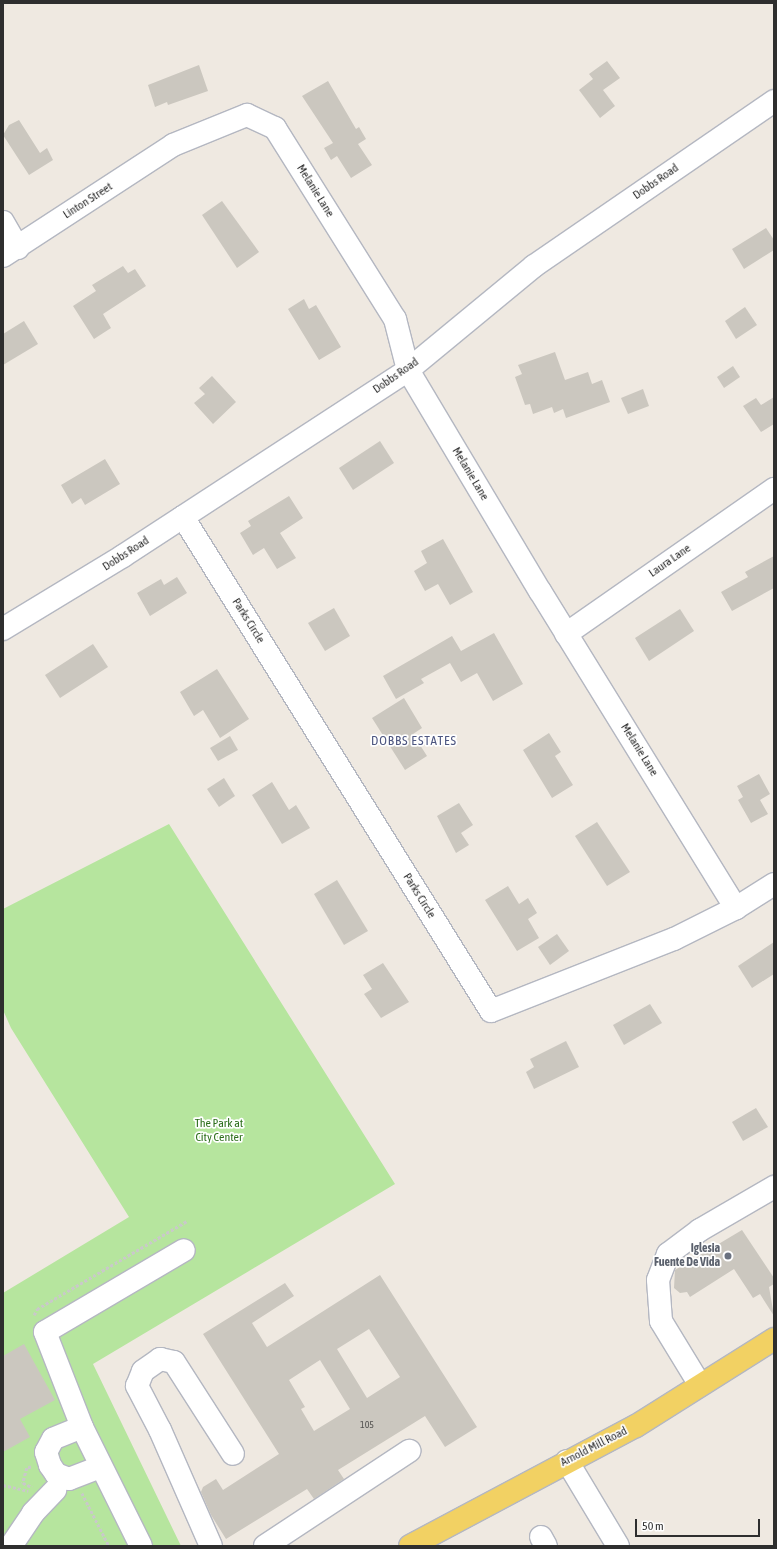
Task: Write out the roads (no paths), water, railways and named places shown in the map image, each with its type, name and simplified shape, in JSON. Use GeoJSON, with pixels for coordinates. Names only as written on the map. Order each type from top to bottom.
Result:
{"type":"FeatureCollection","features":[{"type":"Feature","properties":{"kind":"main road","name":"Arnold Mill Road"},"geometry":{"type":"LineString","coordinates":[[410,1546],[636,1426],[774,1339]]}},
{"type":"Feature","properties":{"kind":"street","name":"Dobbs Road"},"geometry":{"type":"LineString","coordinates":[[3,629],[182,517],[408,370],[534,266],[774,101]]}},
{"type":"Feature","properties":{"kind":"street","name":"Melanie Lane"},"geometry":{"type":"LineString","coordinates":[[173,145],[247,115],[275,128],[395,319],[408,370],[566,634],[736,908]]}},
{"type":"Feature","properties":{"kind":"street","name":"Linton Street"},"geometry":{"type":"LineString","coordinates":[[10,252],[173,145]]}},
{"type":"Feature","properties":{"kind":"street"},"geometry":{"type":"LineString","coordinates":[[3,222],[10,252]]}},
{"type":"Feature","properties":{"kind":"street","name":"Laura Lane"},"geometry":{"type":"LineString","coordinates":[[566,634],[774,489]]}},
{"type":"Feature","properties":{"kind":"street","name":"Parks Circle"},"geometry":{"type":"LineString","coordinates":[[182,517],[491,1011],[674,939],[736,908],[774,884]]}},
{"type":"Feature","properties":{"kind":"street"},"geometry":{"type":"LineString","coordinates":[[700,1385],[661,1321],[658,1280],[668,1254],[700,1230],[774,1187]]}},
{"type":"Feature","properties":{"kind":"street"},"geometry":{"type":"LineString","coordinates":[[141,1546],[101,1468],[82,1426],[45,1332],[184,1250]]}},
{"type":"Feature","properties":{"kind":"street"},"geometry":{"type":"LineString","coordinates":[[211,1546],[160,1430],[137,1386],[143,1371],[160,1359],[174,1362],[233,1454]]}},
{"type":"Feature","properties":{"kind":"street"},"geometry":{"type":"LineString","coordinates":[[82,1426],[53,1440],[46,1452],[50,1465],[56,1474],[69,1479],[101,1468]]}},
{"type":"Feature","properties":{"kind":"street"},"geometry":{"type":"LineString","coordinates":[[264,1546],[409,1451]]}},
{"type":"Feature","properties":{"kind":"street"},"geometry":{"type":"LineString","coordinates":[[568,1461],[618,1546]]}},
{"type":"Feature","properties":{"kind":"street"},"geometry":{"type":"LineString","coordinates":[[11,1546],[33,1513],[45,1489]]}},
{"type":"Feature","properties":{"kind":"place","name":"Iglesia Fuente De Vida"},"geometry":{"type":"Point","coordinates":[728,1256]}},
{"type":"Feature","properties":{"kind":"district","name":"DOBBS ESTATES"},"geometry":{"type":"Point","coordinates":[414,741]}},
{"type":"Feature","properties":{"kind":"park label","name":"The Park at City Center"},"geometry":{"type":"Point","coordinates":[219,1131]}}]}
